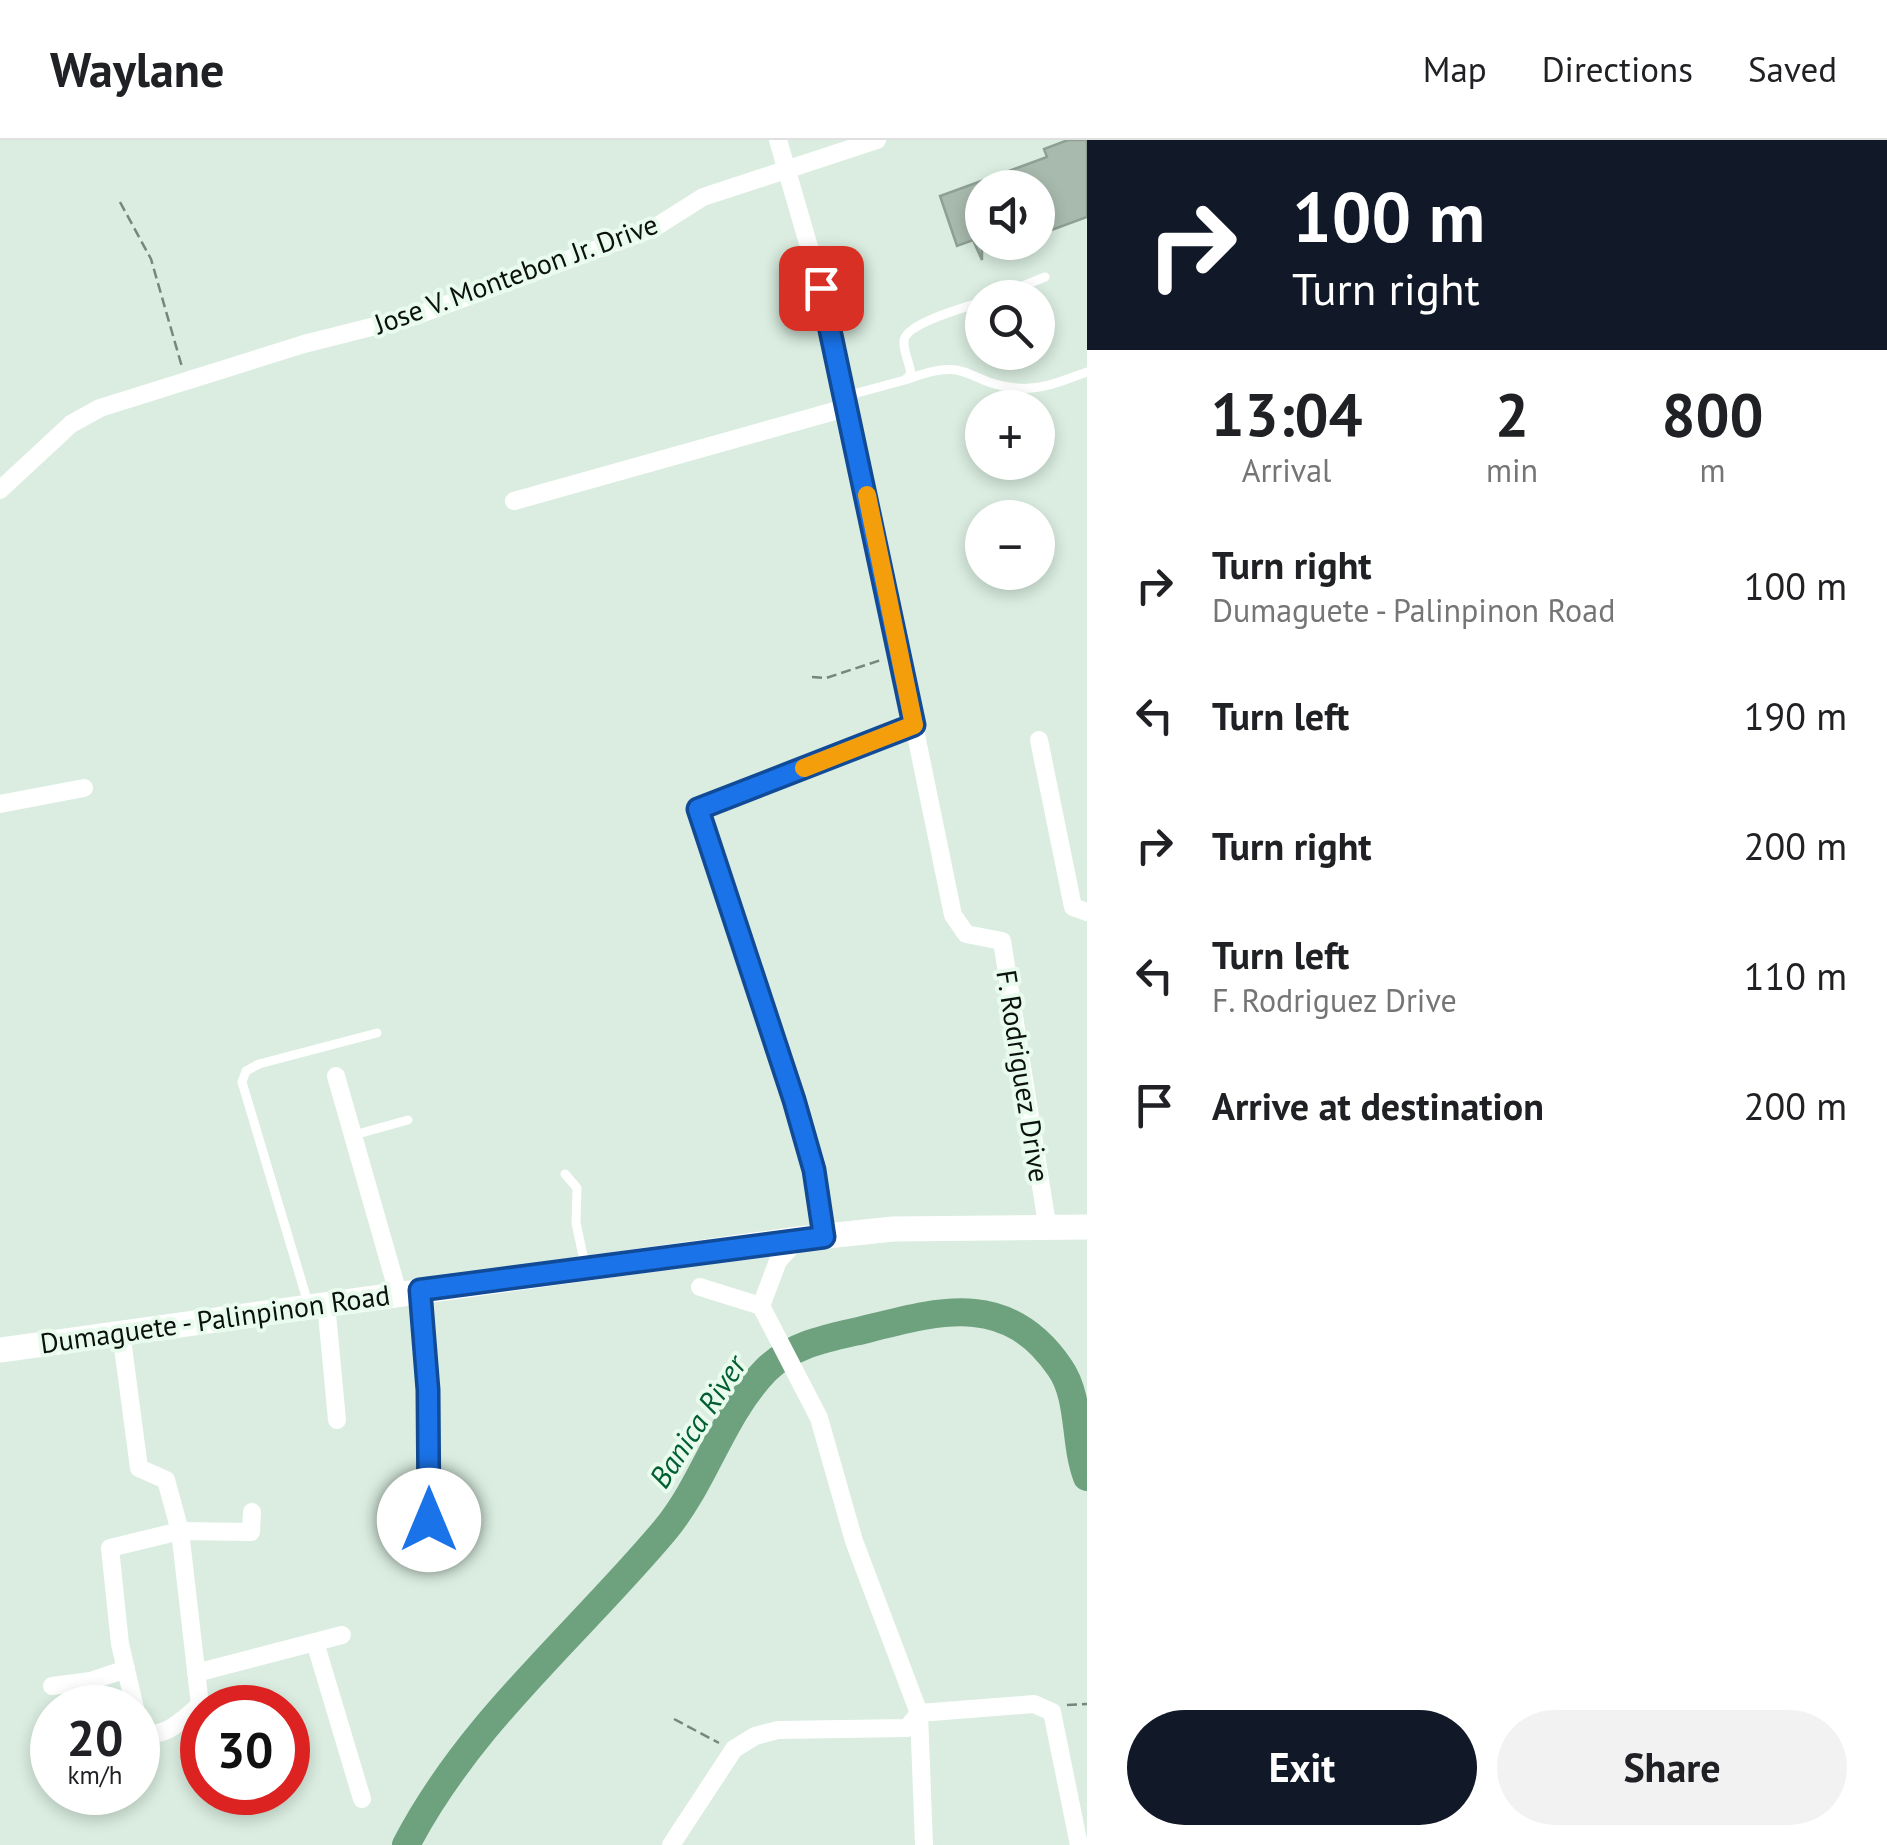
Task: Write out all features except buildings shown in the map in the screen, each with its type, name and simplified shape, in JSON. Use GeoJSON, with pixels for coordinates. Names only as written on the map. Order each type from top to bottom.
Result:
{"type":"FeatureCollection","features":[{"type":"Feature","properties":{"kind":"main road","name":"Dumaguete - Palinpinon Road"},"geometry":{"type":"LineString","coordinates":[[0,1350],[893,1229],[1047,1224],[1087,1227]]}},
{"type":"Feature","properties":{"kind":"street","name":"F. Rodriguez Drive"},"geometry":{"type":"LineString","coordinates":[[778,140],[790,172],[848,401],[953,915],[966,934],[1002,942],[1047,1224]]}},
{"type":"Feature","properties":{"kind":"street","name":"Jose V. Montebon Jr. Drive"},"geometry":{"type":"LineString","coordinates":[[0,490],[71,424],[100,408],[304,344],[415,316],[654,228],[703,198],[877,140]]}},
{"type":"Feature","properties":{"kind":"street"},"geometry":{"type":"LineString","coordinates":[[514,501],[848,401]]}},
{"type":"Feature","properties":{"kind":"street"},"geometry":{"type":"LineString","coordinates":[[824,1237],[814,1170],[799,1118],[698,809],[914,725]]}},
{"type":"Feature","properties":{"kind":"street"},"geometry":{"type":"LineString","coordinates":[[1038,740],[1073,907],[1087,912]]}},
{"type":"Feature","properties":{"kind":"street"},"geometry":{"type":"LineString","coordinates":[[0,804],[84,788]]}},
{"type":"Feature","properties":{"kind":"street"},"geometry":{"type":"LineString","coordinates":[[336,1076],[409,1292],[428,1390],[429,1520]]}},
{"type":"Feature","properties":{"kind":"street"},"geometry":{"type":"LineString","coordinates":[[761,1306],[778,1261],[798,1240]]}},
{"type":"Feature","properties":{"kind":"street"},"geometry":{"type":"LineString","coordinates":[[700,1287],[761,1306],[818,1418],[854,1541],[919,1714],[924,1845]]}},
{"type":"Feature","properties":{"kind":"street"},"geometry":{"type":"LineString","coordinates":[[318,1304],[338,1420]]}},
{"type":"Feature","properties":{"kind":"street"},"geometry":{"type":"LineString","coordinates":[[121,1332],[138,1468],[166,1480],[180,1531],[200,1705],[170,1730],[160,1732]]}},
{"type":"Feature","properties":{"kind":"street"},"geometry":{"type":"LineString","coordinates":[[130,1685],[110,1548],[180,1531],[252,1532],[252,1512]]}},
{"type":"Feature","properties":{"kind":"street"},"geometry":{"type":"LineString","coordinates":[[196,1673],[342,1635]]}},
{"type":"Feature","properties":{"kind":"street"},"geometry":{"type":"LineString","coordinates":[[315,1642],[362,1799]]}},
{"type":"Feature","properties":{"kind":"street"},"geometry":{"type":"LineString","coordinates":[[62,1685],[91,1682],[126,1669]]}},
{"type":"Feature","properties":{"kind":"street"},"geometry":{"type":"LineString","coordinates":[[671,1845],[734,1750],[755,1736],[778,1730],[907,1728],[919,1714],[1034,1704],[1052,1712],[1080,1845]]}},
{"type":"Feature","properties":{"kind":"lane"},"geometry":{"type":"LineString","coordinates":[[1038,280],[1045,277]]}},
{"type":"Feature","properties":{"kind":"lane"},"geometry":{"type":"LineString","coordinates":[[905,380],[911,374],[904,340],[907,334],[918,325],[965,308]]}},
{"type":"Feature","properties":{"kind":"lane"},"geometry":{"type":"LineString","coordinates":[[848,401],[905,380],[954,368],[1015,388],[1033,388],[1087,372]]}},
{"type":"Feature","properties":{"kind":"lane"},"geometry":{"type":"LineString","coordinates":[[318,1304],[242,1082],[246,1071],[260,1064],[376,1033]]}},
{"type":"Feature","properties":{"kind":"lane"},"geometry":{"type":"LineString","coordinates":[[354,1135],[408,1120]]}},
{"type":"Feature","properties":{"kind":"lane"},"geometry":{"type":"LineString","coordinates":[[565,1174],[577,1188],[576,1223],[586,1268]]}},
{"type":"Feature","properties":{"kind":"path"},"geometry":{"type":"LineString","coordinates":[[120,202],[150,259],[180,364],[191,381]]}},
{"type":"Feature","properties":{"kind":"path"},"geometry":{"type":"LineString","coordinates":[[812,677],[851,672],[898,651]]}},
{"type":"Feature","properties":{"kind":"path"},"geometry":{"type":"LineString","coordinates":[[1052,1712],[1087,1704]]}},
{"type":"Feature","properties":{"kind":"path"},"geometry":{"type":"LineString","coordinates":[[674,1719],[734,1750]]}},
{"type":"Feature","properties":{"kind":"waterway","name":"Banica River"},"geometry":{"type":"LineString","coordinates":[[406,1845],[432,1801],[493,1719],[665,1530],[737,1407],[766,1370],[787,1354],[824,1339],[945,1313],[994,1317],[1018,1326],[1039,1343],[1067,1380],[1087,1477]]}},
{"type":"Feature","properties":{"kind":"slow traffic"},"geometry":{"type":"LineString","coordinates":[[804,768],[914,725],[867,495]]}},
{"type":"Feature","properties":{"kind":"route"},"geometry":{"type":"LineString","coordinates":[[429,1520],[428,1390],[420,1290],[824,1237],[814,1170],[794,1100],[698,809],[914,725],[821,288]]}}]}
